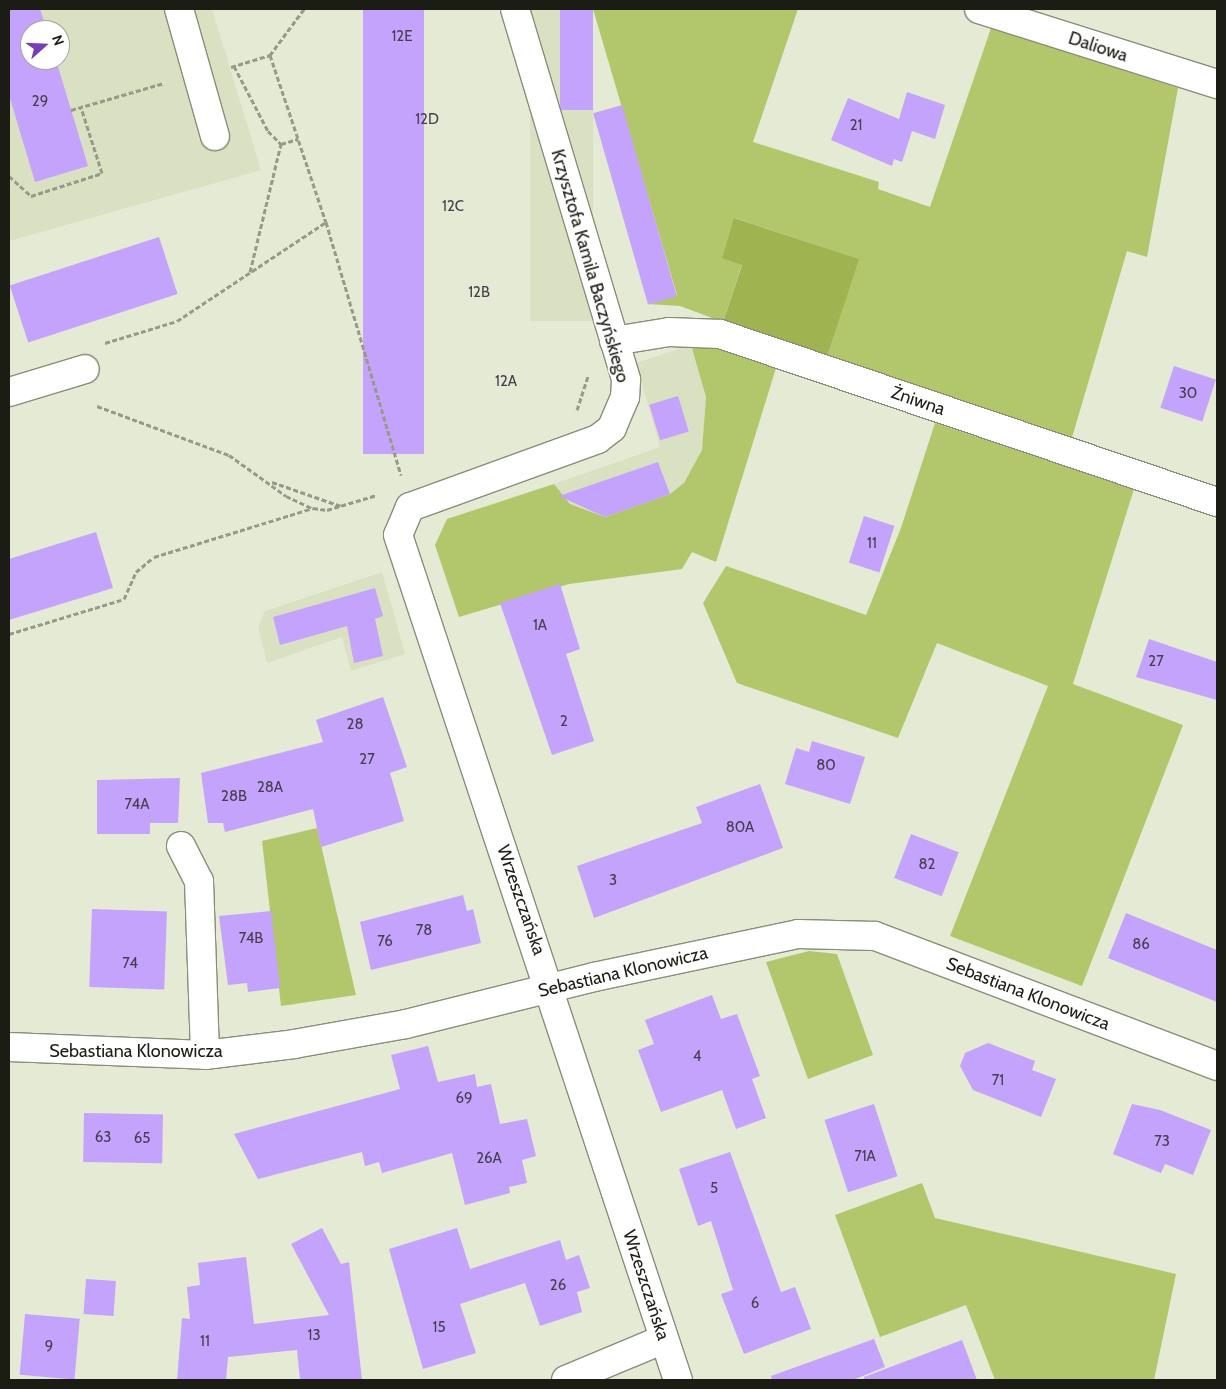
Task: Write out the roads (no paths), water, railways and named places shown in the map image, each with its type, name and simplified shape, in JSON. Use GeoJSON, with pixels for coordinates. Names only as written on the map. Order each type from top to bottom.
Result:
{"type":"FeatureCollection","features":[{"type":"Feature","properties":{"kind":"street"},"geometry":{"type":"LineString","coordinates":[[179,9],[195,74],[215,136]]}},
{"type":"Feature","properties":{"kind":"street","name":"Krzysztofa Kamila Baczyńskiego"},"geometry":{"type":"LineString","coordinates":[[398,535],[407,497],[598,439],[612,428],[625,397],[626,380],[515,9]]}},
{"type":"Feature","properties":{"kind":"street","name":"Daliowa"},"geometry":{"type":"LineString","coordinates":[[979,9],[1217,84]]}},
{"type":"Feature","properties":{"kind":"street","name":"Żniwna"},"geometry":{"type":"LineString","coordinates":[[614,341],[669,332],[720,334],[1217,502]]}},
{"type":"Feature","properties":{"kind":"street"},"geometry":{"type":"LineString","coordinates":[[9,392],[85,370]]}},
{"type":"Feature","properties":{"kind":"street","name":"Wrzeszczańska"},"geometry":{"type":"LineString","coordinates":[[398,535],[550,988],[678,1380]]}},
{"type":"Feature","properties":{"kind":"street"},"geometry":{"type":"LineString","coordinates":[[181,846],[199,880],[205,1055]]}},
{"type":"Feature","properties":{"kind":"street","name":"Sebastiana Klonowicza"},"geometry":{"type":"LineString","coordinates":[[9,1047],[205,1055],[406,1024],[550,988],[798,934],[874,936],[1217,1066]]}},
{"type":"Feature","properties":{"kind":"street"},"geometry":{"type":"LineString","coordinates":[[566,1380],[664,1339]]}}]}
